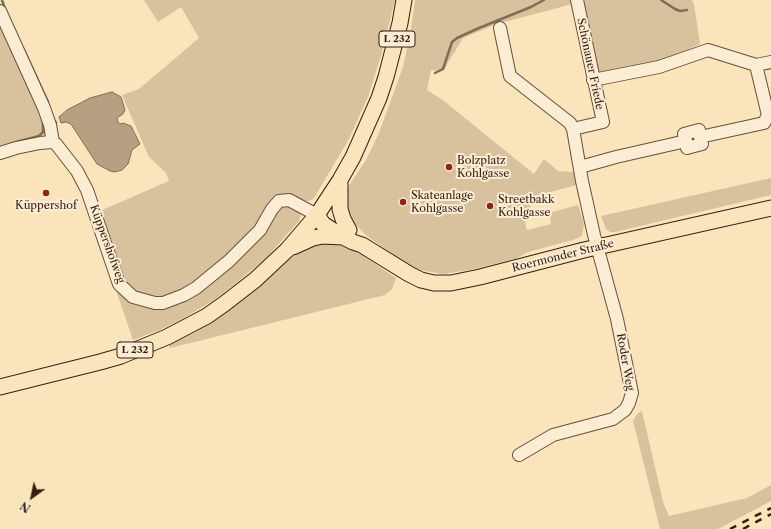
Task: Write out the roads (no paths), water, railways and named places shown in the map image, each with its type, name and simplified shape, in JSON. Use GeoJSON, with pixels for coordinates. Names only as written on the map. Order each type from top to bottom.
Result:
{"type":"FeatureCollection","features":[{"type":"Feature","properties":{"kind":"main road","name":"L 232"},"geometry":{"type":"LineString","coordinates":[[0,387],[121,356],[167,337],[201,320],[224,304],[254,280],[287,250],[317,215],[353,157],[379,98],[393,56],[404,0]]}},
{"type":"Feature","properties":{"kind":"main road"},"geometry":{"type":"LineString","coordinates":[[287,250],[313,238],[346,233],[340,209],[340,180]]}},
{"type":"Feature","properties":{"kind":"main road","name":"Roermonder Straße"},"geometry":{"type":"LineString","coordinates":[[317,215],[323,224],[346,233],[353,242],[362,245],[408,274],[421,280],[434,283],[451,283],[771,208]]}},
{"type":"Feature","properties":{"kind":"street","name":"Schönauer Friede"},"geometry":{"type":"LineString","coordinates":[[573,129],[602,122],[577,0]]}},
{"type":"Feature","properties":{"kind":"street"},"geometry":{"type":"LineString","coordinates":[[0,11],[44,108],[50,125],[53,142],[34,144],[0,153]]}},
{"type":"Feature","properties":{"kind":"street"},"geometry":{"type":"LineString","coordinates":[[500,28],[510,76],[570,123],[573,129],[582,181],[598,248]]}},
{"type":"Feature","properties":{"kind":"street"},"geometry":{"type":"LineString","coordinates":[[593,80],[659,67],[708,50],[756,65],[771,62]]}},
{"type":"Feature","properties":{"kind":"street"},"geometry":{"type":"LineString","coordinates":[[580,167],[686,141],[687,148],[702,144],[700,137],[764,123],[768,115],[766,86],[756,65]]}},
{"type":"Feature","properties":{"kind":"street","name":"Küppershofweg"},"geometry":{"type":"LineString","coordinates":[[53,142],[77,171],[87,190],[119,284],[133,297],[155,304],[163,303],[184,295],[196,288],[224,265],[260,230],[272,209],[280,201],[289,200],[317,215]]}},
{"type":"Feature","properties":{"kind":"street","name":"Roder Weg"},"geometry":{"type":"LineString","coordinates":[[519,455],[553,435],[613,419],[625,410],[629,403],[632,394],[631,386],[621,337],[598,248]]}},
{"type":"Feature","properties":{"kind":"waterway"},"geometry":{"type":"LineString","coordinates":[[2,0],[5,9]]}},
{"type":"Feature","properties":{"kind":"waterway"},"geometry":{"type":"LineString","coordinates":[[435,73],[443,69],[452,42],[457,38],[531,7],[544,0]]}},
{"type":"Feature","properties":{"kind":"waterway"},"geometry":{"type":"LineString","coordinates":[[661,0],[680,11],[687,10]]}},
{"type":"Feature","properties":{"kind":"waterway"},"geometry":{"type":"LineString","coordinates":[[24,50],[48,102]]}},
{"type":"Feature","properties":{"kind":"waterway"},"geometry":{"type":"LineString","coordinates":[[43,121],[43,131]]}},
{"type":"Feature","properties":{"kind":"waterway"},"geometry":{"type":"LineString","coordinates":[[16,142],[39,136],[44,131]]}},
{"type":"Feature","properties":{"kind":"railway"},"geometry":{"type":"LineString","coordinates":[[730,529],[771,508]]}},
{"type":"Feature","properties":{"kind":"railway"},"geometry":{"type":"LineString","coordinates":[[743,529],[771,514]]}},
{"type":"Feature","properties":{"kind":"place","name":"Bolzplatz Kohlgasse"},"geometry":{"type":"Point","coordinates":[449,167]}},
{"type":"Feature","properties":{"kind":"place","name":"Küppershof"},"geometry":{"type":"Point","coordinates":[46,193]}},
{"type":"Feature","properties":{"kind":"place","name":"Skateanlage Kohlgasse"},"geometry":{"type":"Point","coordinates":[403,202]}},
{"type":"Feature","properties":{"kind":"place","name":"Streetbakk Kohlgasse"},"geometry":{"type":"Point","coordinates":[490,206]}}]}
